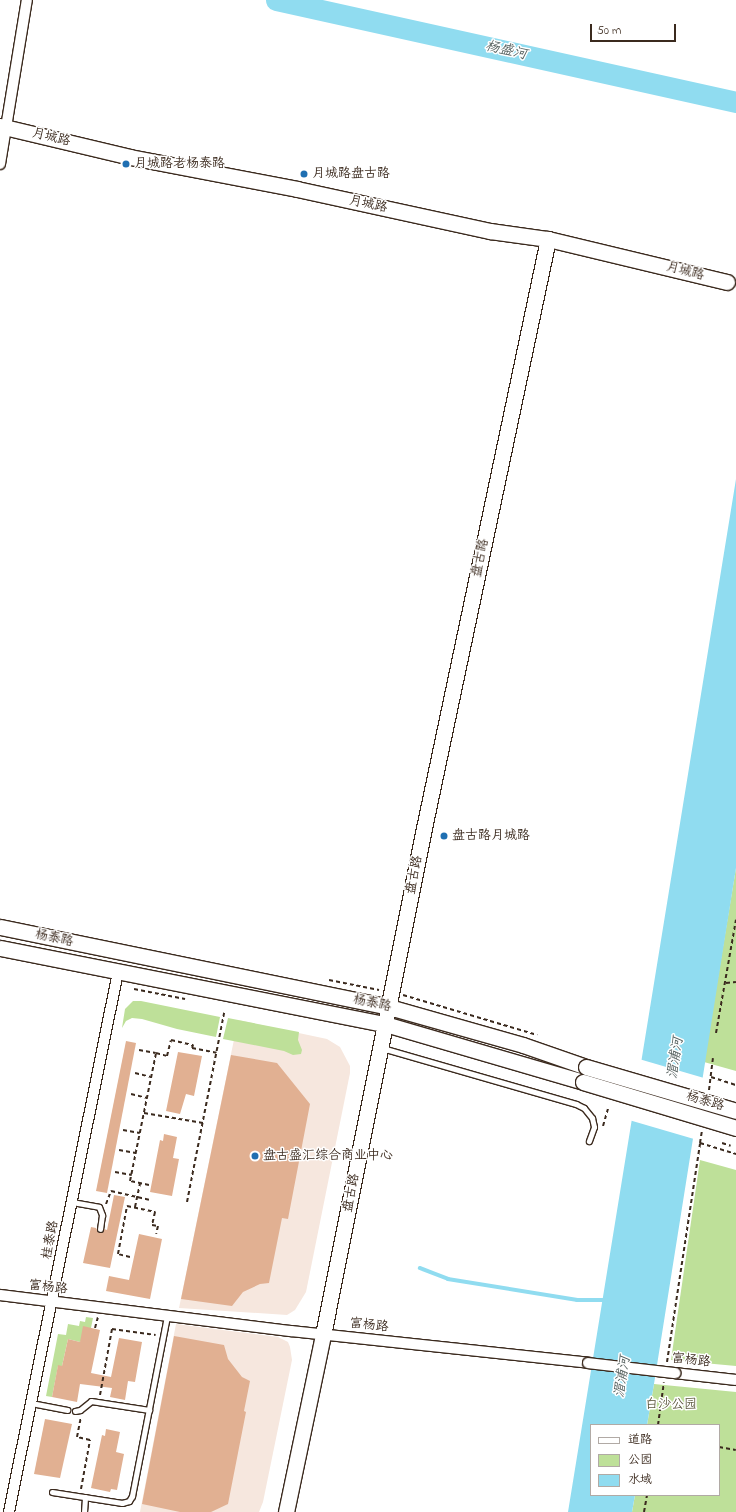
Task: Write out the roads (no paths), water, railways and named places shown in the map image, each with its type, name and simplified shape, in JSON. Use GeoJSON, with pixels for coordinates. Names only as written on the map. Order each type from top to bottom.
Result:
{"type":"FeatureCollection","features":[{"type":"Feature","properties":{"kind":"street"},"geometry":{"type":"LineString","coordinates":[[0,164],[3,127],[27,0]]}},
{"type":"Feature","properties":{"kind":"street","name":"月城路"},"geometry":{"type":"LineString","coordinates":[[3,127],[130,157],[297,189],[490,231],[548,239],[731,283]]}},
{"type":"Feature","properties":{"kind":"street","name":"盘古路"},"geometry":{"type":"LineString","coordinates":[[286,1512],[381,1047],[425,820],[548,239]]}},
{"type":"Feature","properties":{"kind":"street","name":"杨泰路"},"geometry":{"type":"LineString","coordinates":[[0,927],[389,1007],[523,1045],[585,1075],[736,1128]]}},
{"type":"Feature","properties":{"kind":"street","name":"杨泰路"},"geometry":{"type":"LineString","coordinates":[[0,948],[116,978],[385,1024],[585,1075],[736,1111]]}},
{"type":"Feature","properties":{"kind":"street","name":"桂泰路"},"geometry":{"type":"LineString","coordinates":[[9,1512],[116,978]]}},
{"type":"Feature","properties":{"kind":"street","name":"富杨路"},"geometry":{"type":"LineString","coordinates":[[0,1295],[323,1335],[736,1380]]}},
{"type":"Feature","properties":{"kind":"lane"},"geometry":{"type":"LineString","coordinates":[[381,1047],[576,1104],[584,1108],[592,1118],[594,1127],[589,1141]]}},
{"type":"Feature","properties":{"kind":"lane"},"geometry":{"type":"LineString","coordinates":[[72,1202],[99,1207],[102,1215],[100,1229]]}},
{"type":"Feature","properties":{"kind":"lane"},"geometry":{"type":"LineString","coordinates":[[52,1492],[122,1503],[129,1501],[132,1496],[167,1316]]}},
{"type":"Feature","properties":{"kind":"lane"},"geometry":{"type":"LineString","coordinates":[[77,1411],[88,1403],[99,1402],[148,1410]]}},
{"type":"Feature","properties":{"kind":"lane"},"geometry":{"type":"LineString","coordinates":[[31,1403],[66,1410]]}},
{"type":"Feature","properties":{"kind":"lane"},"geometry":{"type":"LineString","coordinates":[[84,1512],[85,1497]]}},
{"type":"Feature","properties":{"kind":"water","name":"湄浦河"},"geometry":{"type":"Polygon","coordinates":[[[736,479],[736,868],[654,1384],[647,1424],[590,1424],[590,1496],[635,1496],[632,1512],[568,1512],[736,479]]]}},
{"type":"Feature","properties":{"kind":"waterway","name":"杨盛河"},"geometry":{"type":"LineString","coordinates":[[276,0],[736,102]]}},
{"type":"Feature","properties":{"kind":"waterway"},"geometry":{"type":"LineString","coordinates":[[420,1268],[448,1279],[577,1300],[606,1300]]}},
{"type":"Feature","properties":{"kind":"place","name":"月城路老杨泰路"},"geometry":{"type":"Point","coordinates":[126,164]}},
{"type":"Feature","properties":{"kind":"place","name":"月城路盘古路"},"geometry":{"type":"Point","coordinates":[304,174]}},
{"type":"Feature","properties":{"kind":"place","name":"盘古路月城路"},"geometry":{"type":"Point","coordinates":[444,836]}},
{"type":"Feature","properties":{"kind":"place","name":"盘古盛汇综合商业中心"},"geometry":{"type":"Point","coordinates":[255,1156]}},
{"type":"Feature","properties":{"kind":"park label","name":"白沙公园"},"geometry":{"type":"Point","coordinates":[671,1405]}}]}
